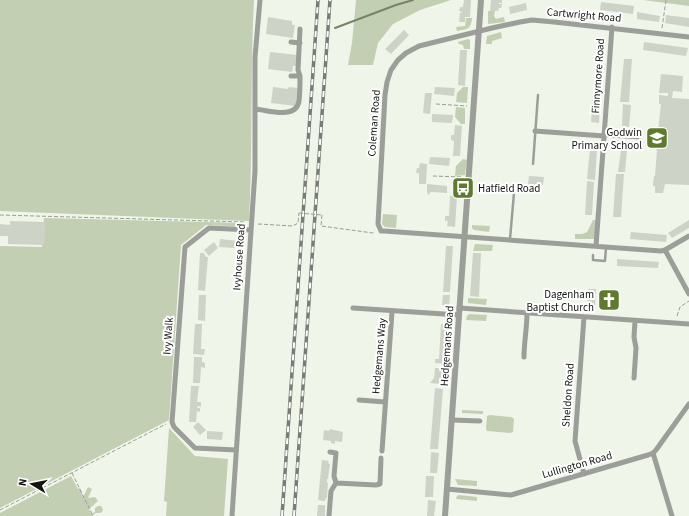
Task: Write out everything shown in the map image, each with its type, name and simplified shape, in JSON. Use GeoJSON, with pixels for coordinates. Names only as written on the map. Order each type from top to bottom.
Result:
{"type":"FeatureCollection","features":[{"type":"Feature","properties":{"kind":"street","name":"Ivyhouse Road"},"geometry":{"type":"LineString","coordinates":[[232,516],[255,171],[256,57],[260,0]]}},
{"type":"Feature","properties":{"kind":"street","name":"Hedgemans Road"},"geometry":{"type":"LineString","coordinates":[[445,516],[481,0]]}},
{"type":"Feature","properties":{"kind":"street","name":"Cartwright Road"},"geometry":{"type":"LineString","coordinates":[[478,32],[499,26],[532,20],[612,27],[689,37]]}},
{"type":"Feature","properties":{"kind":"street","name":"Finnymore Road"},"geometry":{"type":"LineString","coordinates":[[596,246],[612,27]]}},
{"type":"Feature","properties":{"kind":"street"},"geometry":{"type":"LineString","coordinates":[[255,109],[285,113],[291,112],[299,103],[300,76],[298,70],[300,29]]}},
{"type":"Feature","properties":{"kind":"street","name":"Coleman Road"},"geometry":{"type":"LineString","coordinates":[[379,228],[385,94],[391,70],[398,60],[406,53],[419,46],[478,32]]}},
{"type":"Feature","properties":{"kind":"street"},"geometry":{"type":"LineString","coordinates":[[291,42],[300,43]]}},
{"type":"Feature","properties":{"kind":"street"},"geometry":{"type":"LineString","coordinates":[[291,76],[300,76]]}},
{"type":"Feature","properties":{"kind":"street"},"geometry":{"type":"LineString","coordinates":[[535,130],[604,136]]}},
{"type":"Feature","properties":{"kind":"street","name":"Ivy Walk"},"geometry":{"type":"LineString","coordinates":[[172,422],[185,247],[209,228],[250,230]]}},
{"type":"Feature","properties":{"kind":"street"},"geometry":{"type":"LineString","coordinates":[[379,228],[381,231],[464,238],[665,250],[689,236]]}},
{"type":"Feature","properties":{"kind":"street"},"geometry":{"type":"LineString","coordinates":[[665,250],[689,294]]}},
{"type":"Feature","properties":{"kind":"street","name":"Hedgemans Way"},"geometry":{"type":"LineString","coordinates":[[353,308],[459,316]]}},
{"type":"Feature","properties":{"kind":"street"},"geometry":{"type":"LineString","coordinates":[[459,308],[689,324]]}},
{"type":"Feature","properties":{"kind":"street","name":"Hedgemans Way"},"geometry":{"type":"LineString","coordinates":[[382,451],[392,312]]}},
{"type":"Feature","properties":{"kind":"street"},"geometry":{"type":"LineString","coordinates":[[524,357],[527,313]]}},
{"type":"Feature","properties":{"kind":"street","name":"Sheldon Road"},"geometry":{"type":"LineString","coordinates":[[584,317],[575,441],[584,474]]}},
{"type":"Feature","properties":{"kind":"street"},"geometry":{"type":"LineString","coordinates":[[634,378],[636,348],[634,337],[635,321]]}},
{"type":"Feature","properties":{"kind":"street","name":"Hedgemans Way"},"geometry":{"type":"LineString","coordinates":[[359,400],[385,402]]}},
{"type":"Feature","properties":{"kind":"street"},"geometry":{"type":"LineString","coordinates":[[672,516],[653,453],[689,404]]}},
{"type":"Feature","properties":{"kind":"street"},"geometry":{"type":"LineString","coordinates":[[452,420],[480,421]]}},
{"type":"Feature","properties":{"kind":"street"},"geometry":{"type":"LineString","coordinates":[[172,422],[174,427],[195,448],[236,450]]}},
{"type":"Feature","properties":{"kind":"street"},"geometry":{"type":"LineString","coordinates":[[329,516],[331,491],[336,483],[334,476],[336,453],[330,452]]}},
{"type":"Feature","properties":{"kind":"street","name":"Lullington Road"},"geometry":{"type":"LineString","coordinates":[[447,489],[512,495],[653,453]]}},
{"type":"Feature","properties":{"kind":"street"},"geometry":{"type":"LineString","coordinates":[[336,483],[380,484],[381,458]]}},
{"type":"Feature","properties":{"kind":"lane"},"geometry":{"type":"LineString","coordinates":[[533,164],[538,95]]}},
{"type":"Feature","properties":{"kind":"lane"},"geometry":{"type":"LineString","coordinates":[[604,136],[638,138]]}},
{"type":"Feature","properties":{"kind":"lane"},"geometry":{"type":"LineString","coordinates":[[510,240],[514,193]]}},
{"type":"Feature","properties":{"kind":"lane"},"geometry":{"type":"LineString","coordinates":[[593,254],[593,260],[605,261],[606,247]]}},
{"type":"Feature","properties":{"kind":"path"},"geometry":{"type":"LineString","coordinates":[[662,33],[666,0]]}},
{"type":"Feature","properties":{"kind":"path"},"geometry":{"type":"LineString","coordinates":[[436,104],[474,106]]}},
{"type":"Feature","properties":{"kind":"path"},"geometry":{"type":"LineString","coordinates":[[433,176],[469,177]]}},
{"type":"Feature","properties":{"kind":"path"},"geometry":{"type":"LineString","coordinates":[[0,216],[251,223],[293,226],[298,223],[299,213],[322,215],[321,226],[373,233],[379,228]]}},
{"type":"Feature","properties":{"kind":"path"},"geometry":{"type":"LineString","coordinates":[[676,323],[677,312],[680,307],[689,301]]}},
{"type":"Feature","properties":{"kind":"path"},"geometry":{"type":"LineString","coordinates":[[0,510],[172,422]]}},
{"type":"Feature","properties":{"kind":"path"},"geometry":{"type":"LineString","coordinates":[[72,473],[93,516]]}},
{"type":"Feature","properties":{"kind":"green space"},"geometry":{"type":"Polygon","coordinates":[[[0,0],[254,0],[249,221],[0,211],[0,0]]]}},
{"type":"Feature","properties":{"kind":"green space"},"geometry":{"type":"Polygon","coordinates":[[[356,0],[451,0],[420,10],[393,24],[378,43],[373,65],[348,65],[352,43],[356,0]]]}},
{"type":"Feature","properties":{"kind":"green space"},"geometry":{"type":"Polygon","coordinates":[[[643,0],[689,0],[689,6],[643,0]]]}},
{"type":"Feature","properties":{"kind":"green space"},"geometry":{"type":"Polygon","coordinates":[[[488,11],[495,11],[494,16],[496,19],[504,17],[505,22],[488,24],[488,11]]]}},
{"type":"Feature","properties":{"kind":"green space"},"geometry":{"type":"Polygon","coordinates":[[[466,18],[472,18],[471,25],[466,29],[457,31],[456,27],[465,26],[466,18]]]}},
{"type":"Feature","properties":{"kind":"green space"},"geometry":{"type":"Polygon","coordinates":[[[501,32],[502,38],[492,41],[492,44],[486,44],[487,36],[501,32]]]}},
{"type":"Feature","properties":{"kind":"green space"},"geometry":{"type":"Polygon","coordinates":[[[468,39],[470,40],[470,49],[464,49],[463,45],[459,44],[458,42],[468,39]]]}},
{"type":"Feature","properties":{"kind":"green space"},"geometry":{"type":"Polygon","coordinates":[[[463,87],[468,87],[467,103],[456,102],[457,93],[463,87]]]}},
{"type":"Feature","properties":{"kind":"green space"},"geometry":{"type":"Polygon","coordinates":[[[456,107],[465,108],[465,124],[461,124],[455,117],[456,107]]]}},
{"type":"Feature","properties":{"kind":"green space"},"geometry":{"type":"Polygon","coordinates":[[[463,159],[467,160],[465,175],[455,176],[456,166],[463,159]]]}},
{"type":"Feature","properties":{"kind":"green space"},"geometry":{"type":"Polygon","coordinates":[[[455,179],[464,180],[464,197],[458,196],[454,189],[455,179]]]}},
{"type":"Feature","properties":{"kind":"green space"},"geometry":{"type":"Polygon","coordinates":[[[383,214],[397,215],[396,228],[385,227],[382,224],[383,214]]]}},
{"type":"Feature","properties":{"kind":"green space"},"geometry":{"type":"Polygon","coordinates":[[[44,218],[244,223],[244,226],[206,225],[181,245],[169,420],[0,508],[0,246],[42,247],[44,218]]]}},
{"type":"Feature","properties":{"kind":"green space"},"geometry":{"type":"Polygon","coordinates":[[[593,220],[597,220],[595,239],[575,239],[575,234],[587,232],[593,220]]]}},
{"type":"Feature","properties":{"kind":"green space"},"geometry":{"type":"Polygon","coordinates":[[[472,225],[490,226],[489,232],[474,230],[472,225]]]}},
{"type":"Feature","properties":{"kind":"green space"},"geometry":{"type":"Polygon","coordinates":[[[475,244],[493,245],[492,251],[473,251],[475,244]]]}},
{"type":"Feature","properties":{"kind":"green space"},"geometry":{"type":"Polygon","coordinates":[[[468,298],[487,299],[486,305],[468,303],[468,298]]]}},
{"type":"Feature","properties":{"kind":"green space"},"geometry":{"type":"Polygon","coordinates":[[[469,314],[487,315],[486,321],[466,320],[469,314]]]}},
{"type":"Feature","properties":{"kind":"green space"},"geometry":{"type":"Polygon","coordinates":[[[462,410],[483,411],[483,414],[462,413],[462,410]]]}},
{"type":"Feature","properties":{"kind":"green space"},"geometry":{"type":"Polygon","coordinates":[[[487,416],[511,417],[514,419],[513,432],[487,431],[487,416]]]}},
{"type":"Feature","properties":{"kind":"green space"},"geometry":{"type":"Polygon","coordinates":[[[169,428],[195,456],[228,459],[224,516],[166,516],[167,502],[164,501],[169,428]]]}},
{"type":"Feature","properties":{"kind":"green space"},"geometry":{"type":"Polygon","coordinates":[[[71,476],[78,489],[80,488],[83,497],[88,487],[92,489],[88,498],[95,497],[98,501],[89,509],[91,514],[95,512],[95,508],[98,506],[101,506],[103,509],[102,512],[96,513],[93,516],[0,516],[0,513],[71,476]]]}},
{"type":"Feature","properties":{"kind":"green space"},"geometry":{"type":"Polygon","coordinates":[[[455,479],[477,481],[477,486],[458,485],[455,479]]]}},
{"type":"Feature","properties":{"kind":"green space"},"geometry":{"type":"Polygon","coordinates":[[[459,495],[477,497],[477,501],[456,499],[459,495]]]}},
{"type":"Feature","properties":{"kind":"building"},"geometry":{"type":"Polygon","coordinates":[[[464,0],[471,0],[470,17],[465,17],[465,22],[459,22],[460,13],[463,12],[459,11],[460,7],[463,7],[464,0]]]}},
{"type":"Feature","properties":{"kind":"building"},"geometry":{"type":"Polygon","coordinates":[[[491,0],[502,0],[502,3],[499,3],[502,4],[501,8],[499,8],[498,11],[490,11],[491,0]]]}},
{"type":"Feature","properties":{"kind":"building"},"geometry":{"type":"Polygon","coordinates":[[[601,2],[634,6],[633,14],[600,10],[601,2]]]}},
{"type":"Feature","properties":{"kind":"building"},"geometry":{"type":"Polygon","coordinates":[[[526,3],[527,10],[510,14],[509,7],[526,3]]]}},
{"type":"Feature","properties":{"kind":"building"},"geometry":{"type":"Polygon","coordinates":[[[637,12],[660,16],[659,22],[637,19],[637,12]]]}},
{"type":"Feature","properties":{"kind":"building"},"geometry":{"type":"Polygon","coordinates":[[[666,15],[689,18],[689,27],[665,23],[666,15]]]}},
{"type":"Feature","properties":{"kind":"building"},"geometry":{"type":"Polygon","coordinates":[[[268,17],[292,21],[292,25],[295,25],[293,38],[266,34],[268,17]]]}},
{"type":"Feature","properties":{"kind":"building"},"geometry":{"type":"Polygon","coordinates":[[[404,30],[409,35],[391,54],[385,49],[404,30]]]}},
{"type":"Feature","properties":{"kind":"building"},"geometry":{"type":"Polygon","coordinates":[[[644,42],[688,48],[686,56],[643,50],[644,42]]]}},
{"type":"Feature","properties":{"kind":"building"},"geometry":{"type":"Polygon","coordinates":[[[460,50],[467,50],[465,86],[458,85],[460,50]]]}},
{"type":"Feature","properties":{"kind":"building"},"geometry":{"type":"Polygon","coordinates":[[[270,52],[297,55],[296,66],[293,66],[292,72],[268,69],[270,52]]]}},
{"type":"Feature","properties":{"kind":"building"},"geometry":{"type":"Polygon","coordinates":[[[596,57],[604,57],[602,91],[594,91],[596,57]]]}},
{"type":"Feature","properties":{"kind":"building"},"geometry":{"type":"Polygon","coordinates":[[[624,59],[632,59],[629,102],[620,102],[624,59]]]}},
{"type":"Feature","properties":{"kind":"building","name":"Godwin Primary School"},"geometry":{"type":"Polygon","coordinates":[[[661,74],[683,76],[682,92],[673,91],[672,98],[689,99],[689,185],[665,184],[663,193],[655,193],[655,186],[653,186],[653,184],[661,104],[659,104],[659,95],[668,96],[668,93],[659,93],[661,74]]]}},
{"type":"Feature","properties":{"kind":"building"},"geometry":{"type":"Polygon","coordinates":[[[273,87],[288,89],[289,87],[298,88],[296,106],[271,103],[273,87]]]}},
{"type":"Feature","properties":{"kind":"building"},"geometry":{"type":"Polygon","coordinates":[[[435,87],[455,88],[454,96],[434,94],[435,87]]]}},
{"type":"Feature","properties":{"kind":"building"},"geometry":{"type":"Polygon","coordinates":[[[593,92],[601,93],[599,123],[591,122],[593,92]]]}},
{"type":"Feature","properties":{"kind":"building"},"geometry":{"type":"Polygon","coordinates":[[[425,93],[432,93],[430,114],[423,113],[425,93]]]}},
{"type":"Feature","properties":{"kind":"building"},"geometry":{"type":"Polygon","coordinates":[[[623,104],[631,105],[629,127],[622,126],[623,104]]]}},
{"type":"Feature","properties":{"kind":"building"},"geometry":{"type":"Polygon","coordinates":[[[432,114],[453,115],[452,123],[432,122],[432,114]]]}},
{"type":"Feature","properties":{"kind":"building"},"geometry":{"type":"Polygon","coordinates":[[[455,125],[462,126],[460,156],[453,156],[454,141],[451,140],[451,135],[454,135],[455,125]]]}},
{"type":"Feature","properties":{"kind":"building"},"geometry":{"type":"Polygon","coordinates":[[[590,149],[597,150],[595,180],[587,179],[590,149]]]}},
{"type":"Feature","properties":{"kind":"building"},"geometry":{"type":"Polygon","coordinates":[[[621,150],[627,150],[625,172],[618,172],[621,150]]]}},
{"type":"Feature","properties":{"kind":"building"},"geometry":{"type":"Polygon","coordinates":[[[430,157],[450,158],[449,166],[429,164],[430,157]]]}},
{"type":"Feature","properties":{"kind":"building"},"geometry":{"type":"Polygon","coordinates":[[[420,163],[427,164],[426,184],[419,184],[419,173],[416,173],[420,163]]]}},
{"type":"Feature","properties":{"kind":"building"},"geometry":{"type":"Polygon","coordinates":[[[616,174],[624,174],[621,217],[613,217],[616,174]]]}},
{"type":"Feature","properties":{"kind":"building"},"geometry":{"type":"Polygon","coordinates":[[[529,176],[544,177],[543,185],[528,184],[529,176]]]}},
{"type":"Feature","properties":{"kind":"building"},"geometry":{"type":"Polygon","coordinates":[[[587,181],[594,182],[592,215],[585,215],[587,181]]]}},
{"type":"Feature","properties":{"kind":"building"},"geometry":{"type":"Polygon","coordinates":[[[427,184],[447,186],[447,193],[431,192],[428,195],[427,184]]]}},
{"type":"Feature","properties":{"kind":"building"},"geometry":{"type":"Polygon","coordinates":[[[450,196],[457,196],[455,227],[447,226],[448,221],[445,221],[445,216],[449,216],[450,196]]]}},
{"type":"Feature","properties":{"kind":"building"},"geometry":{"type":"Polygon","coordinates":[[[689,220],[689,228],[672,238],[668,233],[689,220]]]}},
{"type":"Feature","properties":{"kind":"building"},"geometry":{"type":"Polygon","coordinates":[[[10,221],[45,222],[44,245],[8,244],[8,236],[0,236],[0,224],[10,225],[10,221]]]}},
{"type":"Feature","properties":{"kind":"building"},"geometry":{"type":"Polygon","coordinates":[[[631,232],[667,235],[666,242],[630,239],[631,232]]]}},
{"type":"Feature","properties":{"kind":"building"},"geometry":{"type":"Polygon","coordinates":[[[220,239],[239,241],[239,245],[235,245],[235,248],[219,247],[220,239]]]}},
{"type":"Feature","properties":{"kind":"building"},"geometry":{"type":"Polygon","coordinates":[[[214,242],[218,248],[209,256],[204,250],[214,242]]]}},
{"type":"Feature","properties":{"kind":"building"},"geometry":{"type":"Polygon","coordinates":[[[446,246],[453,246],[450,292],[443,292],[446,246]]]}},
{"type":"Feature","properties":{"kind":"building"},"geometry":{"type":"Polygon","coordinates":[[[200,253],[204,253],[206,257],[208,257],[205,291],[198,290],[200,253]]]}},
{"type":"Feature","properties":{"kind":"building"},"geometry":{"type":"Polygon","coordinates":[[[473,253],[481,253],[479,297],[470,296],[473,253]]]}},
{"type":"Feature","properties":{"kind":"building"},"geometry":{"type":"Polygon","coordinates":[[[617,259],[659,262],[658,268],[617,266],[617,259]]]}},
{"type":"Feature","properties":{"kind":"building"},"geometry":{"type":"Polygon","coordinates":[[[588,289],[596,289],[595,307],[587,307],[588,289]]]}},
{"type":"Feature","properties":{"kind":"building","name":"Dagenham Baptist Church"},"geometry":{"type":"Polygon","coordinates":[[[602,289],[617,290],[616,311],[601,310],[602,289]]]}},
{"type":"Feature","properties":{"kind":"building"},"geometry":{"type":"Polygon","coordinates":[[[199,295],[206,295],[205,321],[198,320],[199,295]]]}},
{"type":"Feature","properties":{"kind":"building"},"geometry":{"type":"Polygon","coordinates":[[[443,295],[450,295],[449,306],[442,305],[443,295]]]}},
{"type":"Feature","properties":{"kind":"building"},"geometry":{"type":"Polygon","coordinates":[[[195,324],[202,324],[201,349],[205,349],[204,355],[193,354],[195,324]]]}},
{"type":"Feature","properties":{"kind":"building"},"geometry":{"type":"Polygon","coordinates":[[[441,324],[448,325],[446,364],[435,363],[435,359],[439,359],[441,324]]]}},
{"type":"Feature","properties":{"kind":"building"},"geometry":{"type":"Polygon","coordinates":[[[194,357],[202,357],[202,362],[205,363],[205,368],[201,367],[200,383],[193,383],[194,357]]]}},
{"type":"Feature","properties":{"kind":"building"},"geometry":{"type":"Polygon","coordinates":[[[435,368],[442,368],[441,384],[430,383],[434,378],[435,368]]]}},
{"type":"Feature","properties":{"kind":"building"},"geometry":{"type":"Polygon","coordinates":[[[191,386],[199,386],[197,402],[201,402],[201,407],[198,406],[197,408],[200,408],[200,412],[197,411],[196,422],[189,422],[191,386]]]}},
{"type":"Feature","properties":{"kind":"building"},"geometry":{"type":"Polygon","coordinates":[[[435,388],[443,389],[438,449],[430,449],[435,388]]]}},
{"type":"Feature","properties":{"kind":"building"},"geometry":{"type":"Polygon","coordinates":[[[198,422],[206,430],[200,435],[193,427],[198,422]]]}},
{"type":"Feature","properties":{"kind":"building"},"geometry":{"type":"Polygon","coordinates":[[[330,429],[343,432],[342,442],[335,441],[335,444],[331,443],[331,441],[323,440],[324,430],[329,431],[330,429]]]}},
{"type":"Feature","properties":{"kind":"building"},"geometry":{"type":"Polygon","coordinates":[[[207,431],[223,432],[222,440],[207,439],[207,431]]]}},
{"type":"Feature","properties":{"kind":"building"},"geometry":{"type":"Polygon","coordinates":[[[431,452],[439,453],[437,473],[430,473],[431,452]]]}},
{"type":"Feature","properties":{"kind":"building"},"geometry":{"type":"Polygon","coordinates":[[[322,460],[329,461],[328,463],[330,464],[327,479],[327,498],[325,501],[318,500],[322,460]]]}},
{"type":"Feature","properties":{"kind":"building"},"geometry":{"type":"Polygon","coordinates":[[[426,476],[434,476],[433,497],[425,497],[426,476]]]}},
{"type":"Feature","properties":{"kind":"building"},"geometry":{"type":"Polygon","coordinates":[[[428,500],[436,501],[434,516],[427,516],[428,500]]]}},
{"type":"Feature","properties":{"kind":"building"},"geometry":{"type":"Polygon","coordinates":[[[318,505],[325,505],[325,516],[317,516],[318,505]]]}},
{"type":"Feature","properties":{"kind":"waterway"},"geometry":{"type":"LineString","coordinates":[[335,28],[413,0]]}},
{"type":"Feature","properties":{"kind":"railway"},"geometry":{"type":"LineString","coordinates":[[282,516],[318,0]]}},
{"type":"Feature","properties":{"kind":"railway"},"geometry":{"type":"LineString","coordinates":[[294,516],[330,0]]}},
{"type":"Feature","properties":{"kind":"place","name":"Godwin Primary School"},"geometry":{"type":"Point","coordinates":[657,138]}},
{"type":"Feature","properties":{"kind":"place","name":"Hatfield Road"},"geometry":{"type":"Point","coordinates":[463,188]}},
{"type":"Feature","properties":{"kind":"place","name":"Dagenham Baptist Church"},"geometry":{"type":"Point","coordinates":[609,300]}}]}
